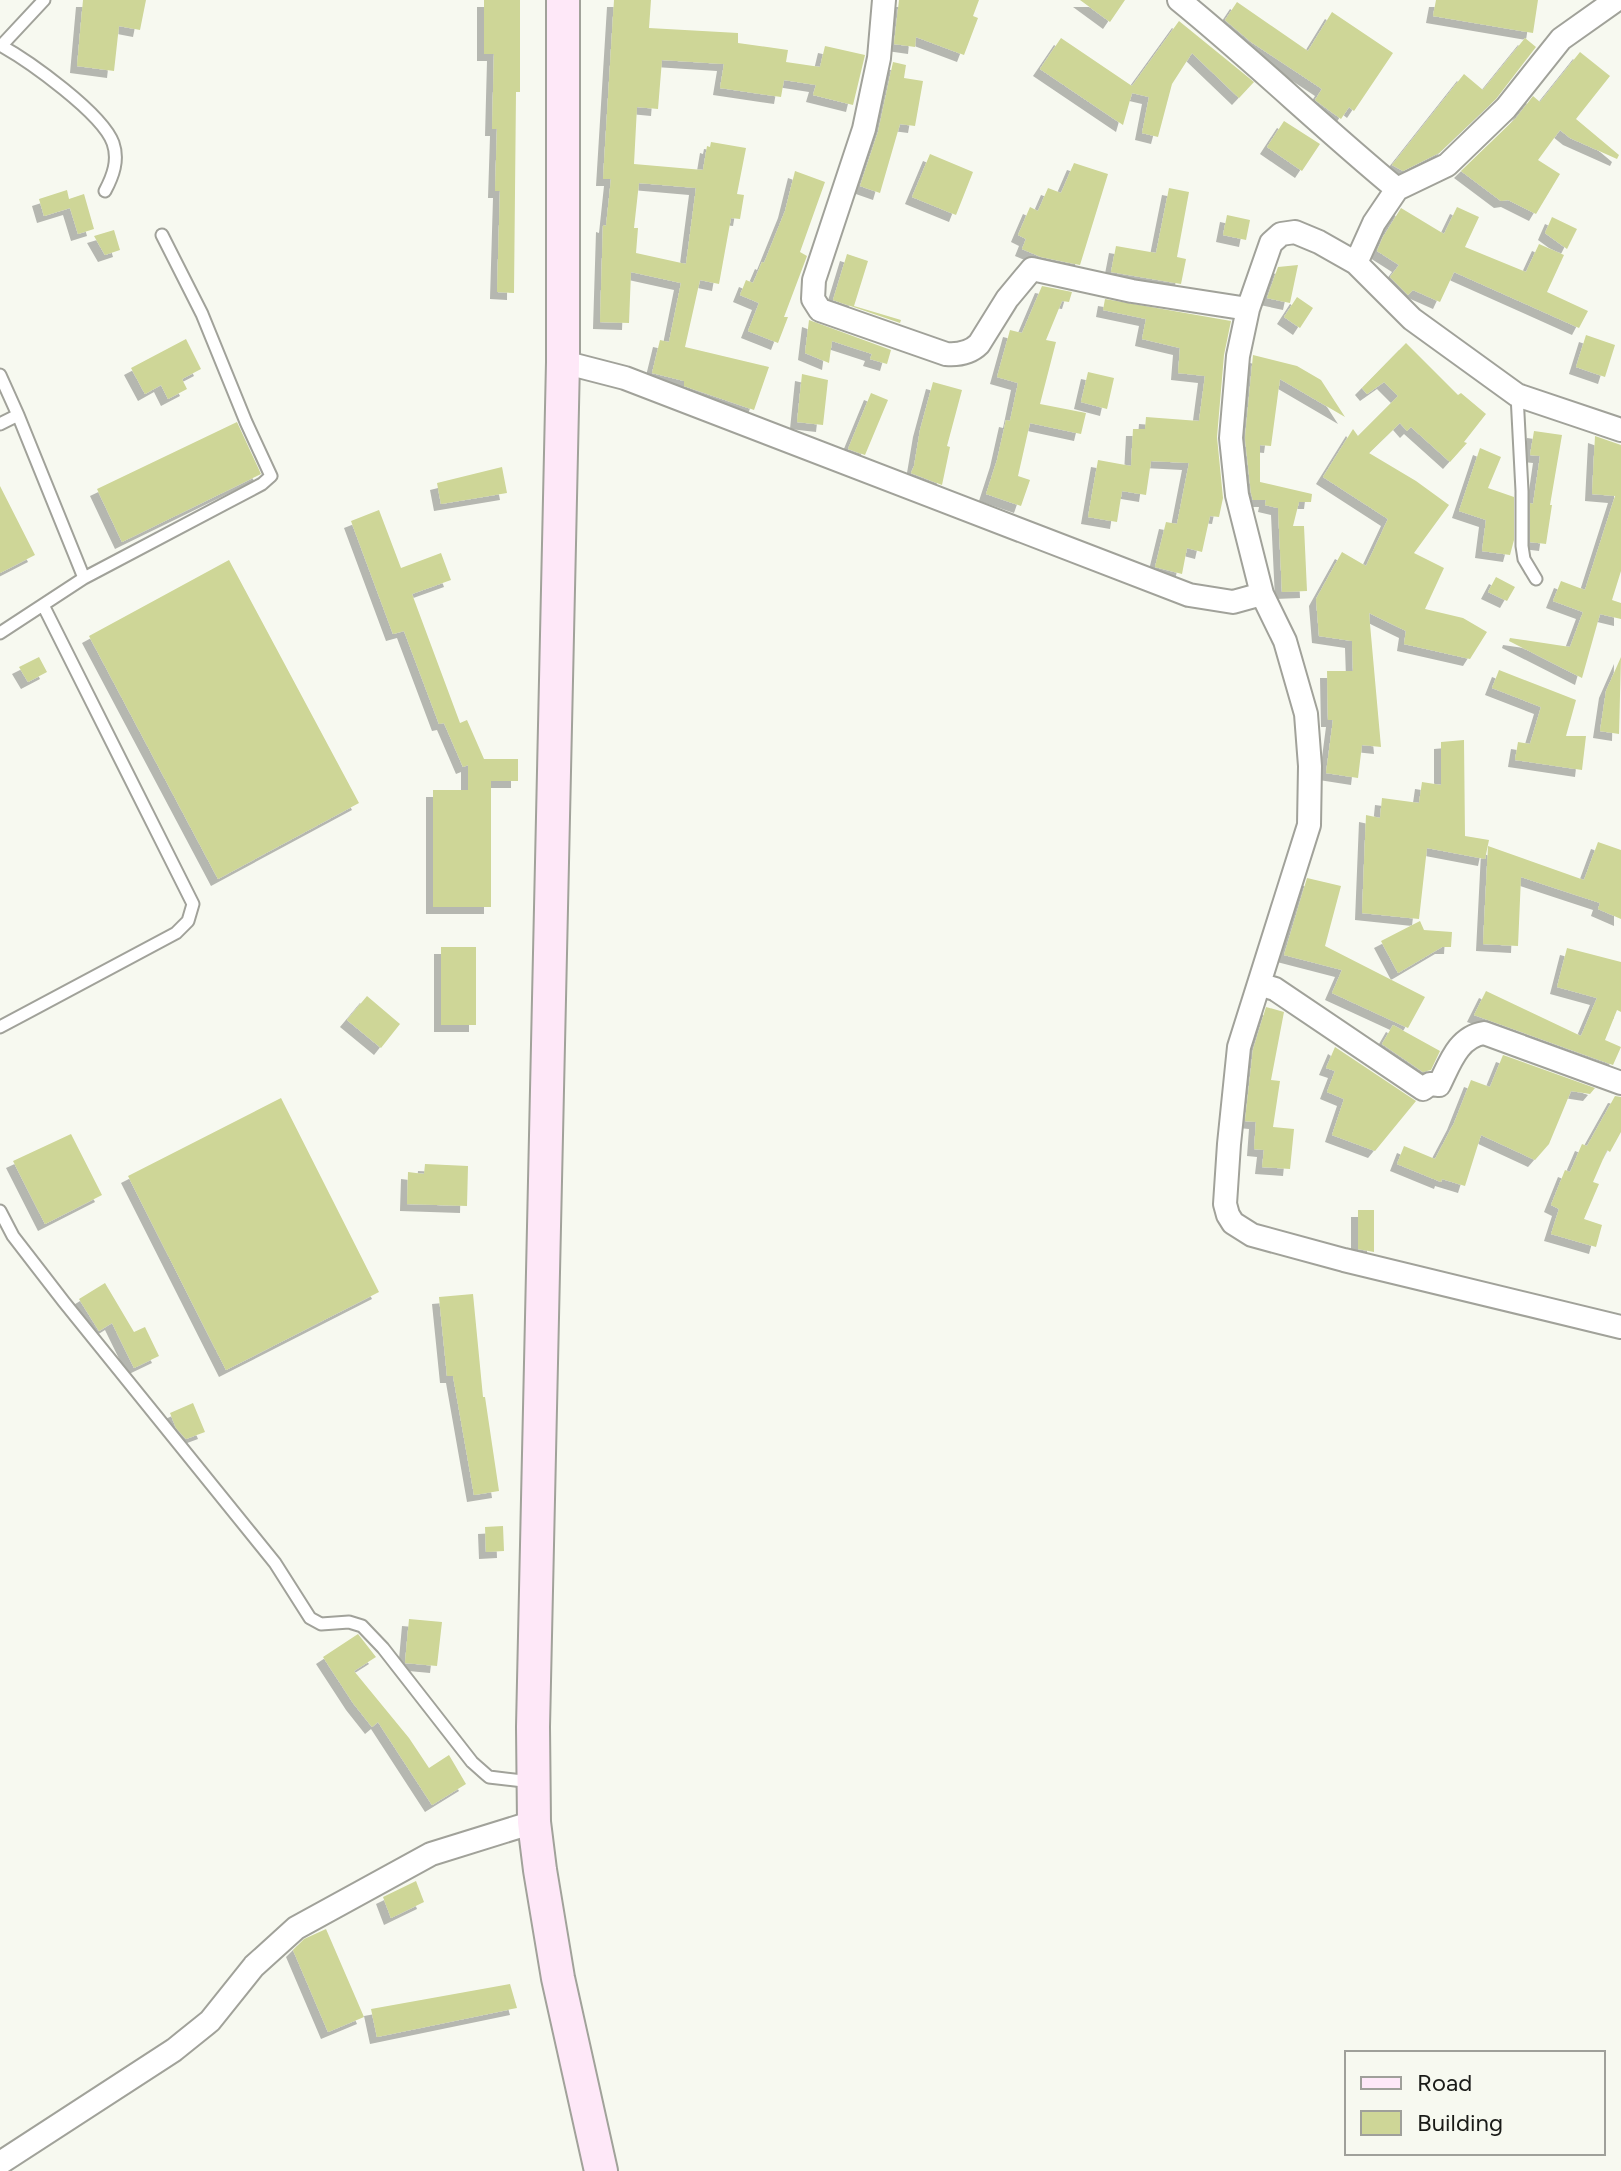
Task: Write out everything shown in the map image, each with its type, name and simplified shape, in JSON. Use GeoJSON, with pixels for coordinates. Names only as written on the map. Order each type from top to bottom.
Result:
{"type":"FeatureCollection","features":[{"type":"Feature","properties":{"kind":"main road"},"geometry":{"type":"LineString","coordinates":[[563,0],[563,362],[533,1727],[534,1822],[558,1978],[601,2171]]}},
{"type":"Feature","properties":{"kind":"street"},"geometry":{"type":"LineString","coordinates":[[884,0],[879,58],[864,129],[814,280],[813,299],[820,310],[946,354],[959,355],[979,344],[1007,299],[1032,269],[1132,291],[1248,309]]}},
{"type":"Feature","properties":{"kind":"street"},"geometry":{"type":"LineString","coordinates":[[1179,0],[1397,189]]}},
{"type":"Feature","properties":{"kind":"street"},"geometry":{"type":"LineString","coordinates":[[1356,263],[1374,223],[1397,189],[1447,165],[1506,108],[1561,39],[1616,0]]}},
{"type":"Feature","properties":{"kind":"street"},"geometry":{"type":"LineString","coordinates":[[1619,1321],[1344,1260],[1252,1235],[1233,1223],[1225,1204],[1239,1047],[1309,825],[1310,766],[1306,714],[1285,641],[1262,594],[1237,495],[1231,438],[1238,356],[1248,309],[1271,243],[1281,234],[1295,232],[1356,263],[1412,319],[1517,395],[1621,430]]}},
{"type":"Feature","properties":{"kind":"street"},"geometry":{"type":"LineString","coordinates":[[563,362],[625,378],[1189,595],[1233,602],[1262,594]]}},
{"type":"Feature","properties":{"kind":"street"},"geometry":{"type":"LineString","coordinates":[[1259,984],[1275,989],[1423,1089],[1430,1084],[1439,1085],[1460,1045],[1474,1035],[1484,1033],[1621,1083]]}},
{"type":"Feature","properties":{"kind":"street"},"geometry":{"type":"LineString","coordinates":[[0,2163],[174,2050],[210,2021],[254,1966],[296,1928],[431,1854],[534,1822]]}},
{"type":"Feature","properties":{"kind":"lane"},"geometry":{"type":"LineString","coordinates":[[44,0],[1,45],[88,110],[103,125],[113,143],[115,155],[115,167],[105,191]]}},
{"type":"Feature","properties":{"kind":"lane"},"geometry":{"type":"LineString","coordinates":[[0,633],[84,578],[262,484],[271,476],[202,314],[162,235]]}},
{"type":"Feature","properties":{"kind":"lane"},"geometry":{"type":"LineString","coordinates":[[0,375],[84,578]]}},
{"type":"Feature","properties":{"kind":"lane"},"geometry":{"type":"LineString","coordinates":[[1517,395],[1522,546],[1524,559],[1536,579]]}},
{"type":"Feature","properties":{"kind":"lane"},"geometry":{"type":"LineString","coordinates":[[0,424],[18,415]]}},
{"type":"Feature","properties":{"kind":"lane"},"geometry":{"type":"LineString","coordinates":[[0,1027],[176,933],[188,921],[193,904],[44,607]]}},
{"type":"Feature","properties":{"kind":"lane"},"geometry":{"type":"LineString","coordinates":[[0,1211],[13,1236],[64,1302],[275,1563],[310,1618],[321,1624],[349,1622],[362,1626],[383,1648],[472,1762],[489,1777],[534,1782]]}},
{"type":"Feature","properties":{"kind":"building"},"geometry":{"type":"Polygon","coordinates":[[[83,0],[146,0],[140,30],[119,26],[114,71],[77,66],[83,0]]]}},
{"type":"Feature","properties":{"kind":"building"},"geometry":{"type":"Polygon","coordinates":[[[484,0],[520,0],[514,293],[497,292],[500,191],[495,191],[497,129],[492,129],[494,54],[484,54],[484,0]]]}},
{"type":"Feature","properties":{"kind":"building"},"geometry":{"type":"Polygon","coordinates":[[[614,0],[651,0],[649,28],[738,33],[738,43],[788,50],[786,62],[820,67],[825,46],[865,55],[853,105],[813,95],[816,85],[784,80],[781,97],[720,88],[724,64],[662,60],[658,109],[637,107],[634,164],[703,170],[707,146],[710,147],[711,142],[746,148],[737,194],[744,195],[740,219],[731,218],[719,284],[700,280],[685,347],[769,367],[754,410],[684,386],[684,381],[652,373],[660,340],[669,342],[681,283],[631,272],[629,323],[600,322],[603,225],[606,226],[611,179],[603,179],[614,0]],[[639,183],[634,228],[638,228],[636,253],[686,264],[696,188],[639,183]]]}},
{"type":"Feature","properties":{"kind":"building"},"geometry":{"type":"Polygon","coordinates":[[[899,0],[979,0],[973,16],[978,18],[964,55],[916,37],[915,47],[894,44],[899,0]]]}},
{"type":"Feature","properties":{"kind":"building"},"geometry":{"type":"Polygon","coordinates":[[[1080,0],[1125,0],[1110,22],[1080,0]]]}},
{"type":"Feature","properties":{"kind":"building"},"geometry":{"type":"Polygon","coordinates":[[[1436,0],[1538,0],[1533,33],[1433,16],[1436,0]]]}},
{"type":"Feature","properties":{"kind":"building"},"geometry":{"type":"Polygon","coordinates":[[[1237,2],[1308,51],[1332,12],[1393,53],[1354,111],[1349,107],[1341,119],[1315,100],[1322,89],[1251,42],[1225,20],[1237,2]]]}},
{"type":"Feature","properties":{"kind":"building"},"geometry":{"type":"Polygon","coordinates":[[[1179,21],[1254,82],[1239,98],[1192,53],[1172,84],[1158,137],[1142,133],[1149,97],[1132,93],[1123,125],[1040,69],[1061,38],[1132,86],[1179,21]]]}},
{"type":"Feature","properties":{"kind":"building"},"geometry":{"type":"Polygon","coordinates":[[[1525,38],[1536,47],[1496,99],[1439,153],[1403,171],[1392,165],[1464,74],[1483,90],[1525,38]]]}},
{"type":"Feature","properties":{"kind":"building"},"geometry":{"type":"Polygon","coordinates":[[[1580,52],[1610,76],[1576,119],[1619,155],[1617,159],[1570,138],[1560,130],[1538,160],[1560,174],[1536,214],[1508,200],[1501,201],[1461,171],[1516,118],[1533,96],[1540,102],[1580,52]]]}},
{"type":"Feature","properties":{"kind":"building"},"geometry":{"type":"Polygon","coordinates":[[[893,62],[906,65],[904,78],[923,81],[915,126],[900,124],[880,193],[860,186],[878,132],[893,62]]]}},
{"type":"Feature","properties":{"kind":"building"},"geometry":{"type":"Polygon","coordinates":[[[1284,121],[1320,144],[1302,171],[1267,147],[1284,121]]]}},
{"type":"Feature","properties":{"kind":"building"},"geometry":{"type":"Polygon","coordinates":[[[930,154],[973,172],[956,215],[912,197],[930,154]]]}},
{"type":"Feature","properties":{"kind":"building"},"geometry":{"type":"Polygon","coordinates":[[[1074,163],[1108,174],[1080,265],[1041,257],[1022,249],[1026,239],[1018,235],[1030,207],[1038,211],[1048,188],[1061,193],[1074,163]]]}},
{"type":"Feature","properties":{"kind":"building"},"geometry":{"type":"Polygon","coordinates":[[[795,171],[825,182],[800,252],[807,256],[784,317],[788,317],[778,343],[748,331],[759,303],[740,295],[746,280],[753,283],[764,263],[785,211],[795,171]]]}},
{"type":"Feature","properties":{"kind":"building"},"geometry":{"type":"Polygon","coordinates":[[[1169,188],[1189,192],[1177,257],[1186,259],[1181,284],[1111,272],[1116,246],[1156,253],[1169,188]]]}},
{"type":"Feature","properties":{"kind":"building"},"geometry":{"type":"Polygon","coordinates":[[[67,190],[69,199],[84,194],[94,229],[78,234],[70,208],[44,216],[39,199],[67,190]]]}},
{"type":"Feature","properties":{"kind":"building"},"geometry":{"type":"Polygon","coordinates":[[[1457,207],[1479,217],[1465,247],[1526,272],[1539,244],[1564,255],[1547,292],[1588,311],[1579,328],[1454,272],[1440,302],[1413,290],[1408,295],[1390,277],[1399,265],[1377,251],[1383,237],[1401,208],[1444,234],[1457,207]]]}},
{"type":"Feature","properties":{"kind":"building"},"geometry":{"type":"Polygon","coordinates":[[[1227,215],[1250,220],[1246,240],[1223,235],[1227,215]]]}},
{"type":"Feature","properties":{"kind":"building"},"geometry":{"type":"Polygon","coordinates":[[[1552,217],[1577,229],[1567,249],[1545,233],[1552,217]]]}},
{"type":"Feature","properties":{"kind":"building"},"geometry":{"type":"Polygon","coordinates":[[[114,230],[120,250],[105,255],[94,236],[114,230]]]}},
{"type":"Feature","properties":{"kind":"building"},"geometry":{"type":"Polygon","coordinates":[[[847,254],[868,261],[854,306],[901,320],[900,323],[833,300],[847,254]]]}},
{"type":"Feature","properties":{"kind":"building"},"geometry":{"type":"Polygon","coordinates":[[[1298,265],[1290,303],[1267,298],[1278,267],[1298,265]]]}},
{"type":"Feature","properties":{"kind":"building"},"geometry":{"type":"Polygon","coordinates":[[[1042,286],[1072,292],[1069,302],[1062,301],[1046,340],[1056,342],[1040,404],[1086,413],[1081,434],[1030,423],[1018,476],[1030,480],[1021,506],[986,494],[1006,420],[1010,421],[1018,383],[997,377],[1010,330],[1022,333],[1042,286]]]}},
{"type":"Feature","properties":{"kind":"building"},"geometry":{"type":"Polygon","coordinates":[[[1297,297],[1313,308],[1300,328],[1284,317],[1297,297]]]}},
{"type":"Feature","properties":{"kind":"building"},"geometry":{"type":"Polygon","coordinates":[[[1105,299],[1231,321],[1224,355],[1217,437],[1223,498],[1219,517],[1210,516],[1202,552],[1187,548],[1182,574],[1155,567],[1166,522],[1177,524],[1189,463],[1151,461],[1146,495],[1122,491],[1117,522],[1088,517],[1098,460],[1131,466],[1133,429],[1145,429],[1146,417],[1199,421],[1205,376],[1178,373],[1180,348],[1142,339],[1146,319],[1103,310],[1105,299]]]}},
{"type":"Feature","properties":{"kind":"building"},"geometry":{"type":"Polygon","coordinates":[[[809,320],[891,350],[887,364],[870,359],[872,354],[832,341],[829,363],[805,353],[809,320]]]}},
{"type":"Feature","properties":{"kind":"building"},"geometry":{"type":"Polygon","coordinates":[[[1586,335],[1615,345],[1605,377],[1576,367],[1586,335]]]}},
{"type":"Feature","properties":{"kind":"building"},"geometry":{"type":"Polygon","coordinates":[[[186,339],[201,369],[182,379],[187,389],[168,399],[161,385],[145,394],[131,368],[186,339]]]}},
{"type":"Feature","properties":{"kind":"building"},"geometry":{"type":"Polygon","coordinates":[[[1406,343],[1458,395],[1461,393],[1486,414],[1450,462],[1411,427],[1407,431],[1400,423],[1369,453],[1449,505],[1414,553],[1444,568],[1425,609],[1463,618],[1487,632],[1470,659],[1404,644],[1406,631],[1369,613],[1381,747],[1362,745],[1358,778],[1326,773],[1333,720],[1328,720],[1327,671],[1353,671],[1352,641],[1319,636],[1316,599],[1342,552],[1366,566],[1388,519],[1323,477],[1353,429],[1358,436],[1398,396],[1384,382],[1367,394],[1362,388],[1406,343]]]}},
{"type":"Feature","properties":{"kind":"building"},"geometry":{"type":"Polygon","coordinates":[[[1253,355],[1297,366],[1321,380],[1345,417],[1280,379],[1271,446],[1260,445],[1260,482],[1312,494],[1311,502],[1299,502],[1293,526],[1304,526],[1307,591],[1282,592],[1278,508],[1265,505],[1266,500],[1253,500],[1251,493],[1245,438],[1253,355]]]}},
{"type":"Feature","properties":{"kind":"building"},"geometry":{"type":"Polygon","coordinates":[[[1088,372],[1114,378],[1107,409],[1081,402],[1088,372]]]}},
{"type":"Feature","properties":{"kind":"building"},"geometry":{"type":"Polygon","coordinates":[[[802,374],[828,380],[823,425],[797,422],[802,374]]]}},
{"type":"Feature","properties":{"kind":"building"},"geometry":{"type":"Polygon","coordinates":[[[933,382],[962,390],[947,446],[950,447],[942,485],[911,473],[933,382]]]}},
{"type":"Feature","properties":{"kind":"building"},"geometry":{"type":"Polygon","coordinates":[[[871,393],[888,400],[865,455],[848,449],[871,393]]]}},
{"type":"Feature","properties":{"kind":"building"},"geometry":{"type":"Polygon","coordinates":[[[237,422],[261,474],[122,542],[97,489],[237,422]]]}},
{"type":"Feature","properties":{"kind":"building"},"geometry":{"type":"Polygon","coordinates":[[[1534,431],[1562,435],[1546,544],[1530,542],[1530,503],[1533,504],[1540,456],[1530,455],[1534,431]]]}},
{"type":"Feature","properties":{"kind":"building"},"geometry":{"type":"Polygon","coordinates":[[[1595,436],[1621,445],[1621,571],[1612,600],[1621,603],[1621,619],[1600,614],[1582,678],[1509,641],[1510,638],[1570,647],[1583,612],[1553,601],[1561,581],[1585,590],[1615,496],[1592,494],[1595,436]]]}},
{"type":"Feature","properties":{"kind":"building"},"geometry":{"type":"Polygon","coordinates":[[[1480,448],[1501,457],[1488,488],[1514,497],[1514,540],[1510,555],[1482,551],[1486,520],[1459,511],[1480,448]]]}},
{"type":"Feature","properties":{"kind":"building"},"geometry":{"type":"Polygon","coordinates":[[[502,467],[507,493],[441,504],[437,483],[502,467]]]}},
{"type":"Feature","properties":{"kind":"building"},"geometry":{"type":"Polygon","coordinates":[[[0,486],[35,555],[0,573],[0,486]]]}},
{"type":"Feature","properties":{"kind":"building"},"geometry":{"type":"Polygon","coordinates":[[[379,510],[401,568],[441,553],[451,580],[412,594],[460,723],[467,720],[484,759],[518,759],[518,781],[491,781],[491,907],[433,907],[433,790],[468,790],[468,765],[463,767],[444,723],[439,724],[404,631],[393,634],[351,521],[379,510]]]}},
{"type":"Feature","properties":{"kind":"building"},"geometry":{"type":"Polygon","coordinates":[[[229,560],[359,803],[218,879],[89,636],[229,560]]]}},
{"type":"Feature","properties":{"kind":"building"},"geometry":{"type":"Polygon","coordinates":[[[1496,577],[1515,587],[1507,601],[1488,592],[1496,577]]]}},
{"type":"Feature","properties":{"kind":"building"},"geometry":{"type":"Polygon","coordinates":[[[39,657],[47,672],[28,682],[19,667],[39,657]]]}},
{"type":"Feature","properties":{"kind":"building"},"geometry":{"type":"Polygon","coordinates":[[[1621,657],[1619,734],[1600,731],[1606,691],[1621,657]]]}},
{"type":"Feature","properties":{"kind":"building"},"geometry":{"type":"Polygon","coordinates":[[[1499,670],[1576,700],[1566,736],[1586,736],[1582,770],[1515,760],[1518,742],[1530,744],[1541,707],[1492,688],[1499,670]]]}},
{"type":"Feature","properties":{"kind":"building"},"geometry":{"type":"Polygon","coordinates":[[[1464,740],[1465,836],[1489,840],[1485,859],[1427,848],[1419,919],[1362,913],[1366,815],[1380,818],[1382,798],[1419,803],[1422,782],[1441,785],[1441,742],[1464,740]]]}},
{"type":"Feature","properties":{"kind":"building"},"geometry":{"type":"Polygon","coordinates":[[[1598,842],[1621,850],[1621,919],[1598,909],[1600,903],[1521,877],[1518,946],[1483,944],[1488,846],[1584,880],[1598,842]]]}},
{"type":"Feature","properties":{"kind":"building"},"geometry":{"type":"Polygon","coordinates":[[[1307,878],[1341,886],[1325,946],[1425,997],[1408,1028],[1332,993],[1342,970],[1284,955],[1307,878]]]}},
{"type":"Feature","properties":{"kind":"building"},"geometry":{"type":"Polygon","coordinates":[[[1420,921],[1424,930],[1452,932],[1451,947],[1442,947],[1398,973],[1381,941],[1420,921]]]}},
{"type":"Feature","properties":{"kind":"building"},"geometry":{"type":"Polygon","coordinates":[[[441,947],[476,947],[476,1025],[441,1025],[441,947]]]}},
{"type":"Feature","properties":{"kind":"building"},"geometry":{"type":"Polygon","coordinates":[[[1567,948],[1621,962],[1621,1012],[1617,1010],[1605,1040],[1621,1047],[1613,1065],[1474,1015],[1486,991],[1581,1036],[1597,998],[1557,987],[1567,948]]]}},
{"type":"Feature","properties":{"kind":"building"},"geometry":{"type":"Polygon","coordinates":[[[367,996],[400,1024],[381,1048],[347,1020],[367,996]]]}},
{"type":"Feature","properties":{"kind":"building"},"geometry":{"type":"Polygon","coordinates":[[[1266,1007],[1284,1012],[1271,1080],[1280,1081],[1273,1127],[1294,1129],[1290,1169],[1262,1167],[1264,1150],[1254,1149],[1256,1122],[1245,1121],[1253,1050],[1266,1007]]]}},
{"type":"Feature","properties":{"kind":"building"},"geometry":{"type":"Polygon","coordinates":[[[1393,1025],[1440,1051],[1431,1070],[1423,1072],[1382,1044],[1393,1025]]]}},
{"type":"Feature","properties":{"kind":"building"},"geometry":{"type":"Polygon","coordinates":[[[1335,1047],[1416,1101],[1375,1151],[1332,1135],[1344,1099],[1327,1092],[1335,1071],[1326,1068],[1335,1047]]]}},
{"type":"Feature","properties":{"kind":"building"},"geometry":{"type":"Polygon","coordinates":[[[1503,1055],[1595,1088],[1590,1094],[1571,1091],[1549,1144],[1535,1160],[1481,1135],[1465,1186],[1442,1179],[1441,1182],[1397,1164],[1404,1146],[1435,1159],[1471,1080],[1490,1087],[1503,1055]]]}},
{"type":"Feature","properties":{"kind":"building"},"geometry":{"type":"Polygon","coordinates":[[[1615,1096],[1621,1097],[1621,1132],[1610,1152],[1607,1150],[1593,1182],[1599,1184],[1584,1219],[1602,1225],[1596,1247],[1551,1234],[1559,1209],[1551,1205],[1565,1170],[1570,1172],[1582,1144],[1587,1146],[1615,1096]]]}},
{"type":"Feature","properties":{"kind":"building"},"geometry":{"type":"Polygon","coordinates":[[[281,1098],[379,1292],[226,1370],[128,1176],[281,1098]]]}},
{"type":"Feature","properties":{"kind":"building"},"geometry":{"type":"Polygon","coordinates":[[[71,1134],[102,1195],[45,1224],[13,1161],[71,1134]]]}},
{"type":"Feature","properties":{"kind":"building"},"geometry":{"type":"Polygon","coordinates":[[[425,1164],[468,1166],[467,1206],[407,1204],[408,1172],[424,1174],[425,1164]]]}},
{"type":"Feature","properties":{"kind":"building"},"geometry":{"type":"Polygon","coordinates":[[[1358,1210],[1374,1210],[1374,1252],[1358,1249],[1358,1210]]]}},
{"type":"Feature","properties":{"kind":"building"},"geometry":{"type":"Polygon","coordinates":[[[105,1283],[134,1332],[145,1327],[159,1356],[134,1368],[112,1323],[99,1331],[79,1299],[105,1283]]]}},
{"type":"Feature","properties":{"kind":"building"},"geometry":{"type":"Polygon","coordinates":[[[473,1294],[483,1397],[499,1491],[474,1495],[453,1376],[447,1376],[439,1297],[473,1294]]]}},
{"type":"Feature","properties":{"kind":"building"},"geometry":{"type":"Polygon","coordinates":[[[193,1403],[205,1432],[186,1439],[176,1428],[170,1413],[193,1403]]]}},
{"type":"Feature","properties":{"kind":"building"},"geometry":{"type":"Polygon","coordinates":[[[503,1526],[504,1551],[486,1552],[485,1527],[503,1526]]]}},
{"type":"Feature","properties":{"kind":"building"},"geometry":{"type":"Polygon","coordinates":[[[409,1619],[442,1622],[437,1666],[405,1663],[409,1619]]]}},
{"type":"Feature","properties":{"kind":"building"},"geometry":{"type":"Polygon","coordinates":[[[358,1634],[376,1657],[354,1671],[409,1738],[429,1768],[449,1755],[466,1784],[432,1805],[378,1722],[372,1727],[323,1657],[358,1634]]]}},
{"type":"Feature","properties":{"kind":"building"},"geometry":{"type":"Polygon","coordinates":[[[416,1881],[424,1902],[391,1918],[383,1897],[416,1881]]]}},
{"type":"Feature","properties":{"kind":"building"},"geometry":{"type":"Polygon","coordinates":[[[326,1929],[364,2017],[328,2032],[293,1950],[304,1939],[326,1929]]]}},
{"type":"Feature","properties":{"kind":"building"},"geometry":{"type":"Polygon","coordinates":[[[510,1984],[517,2008],[377,2037],[371,2009],[510,1984]]]}}]}
